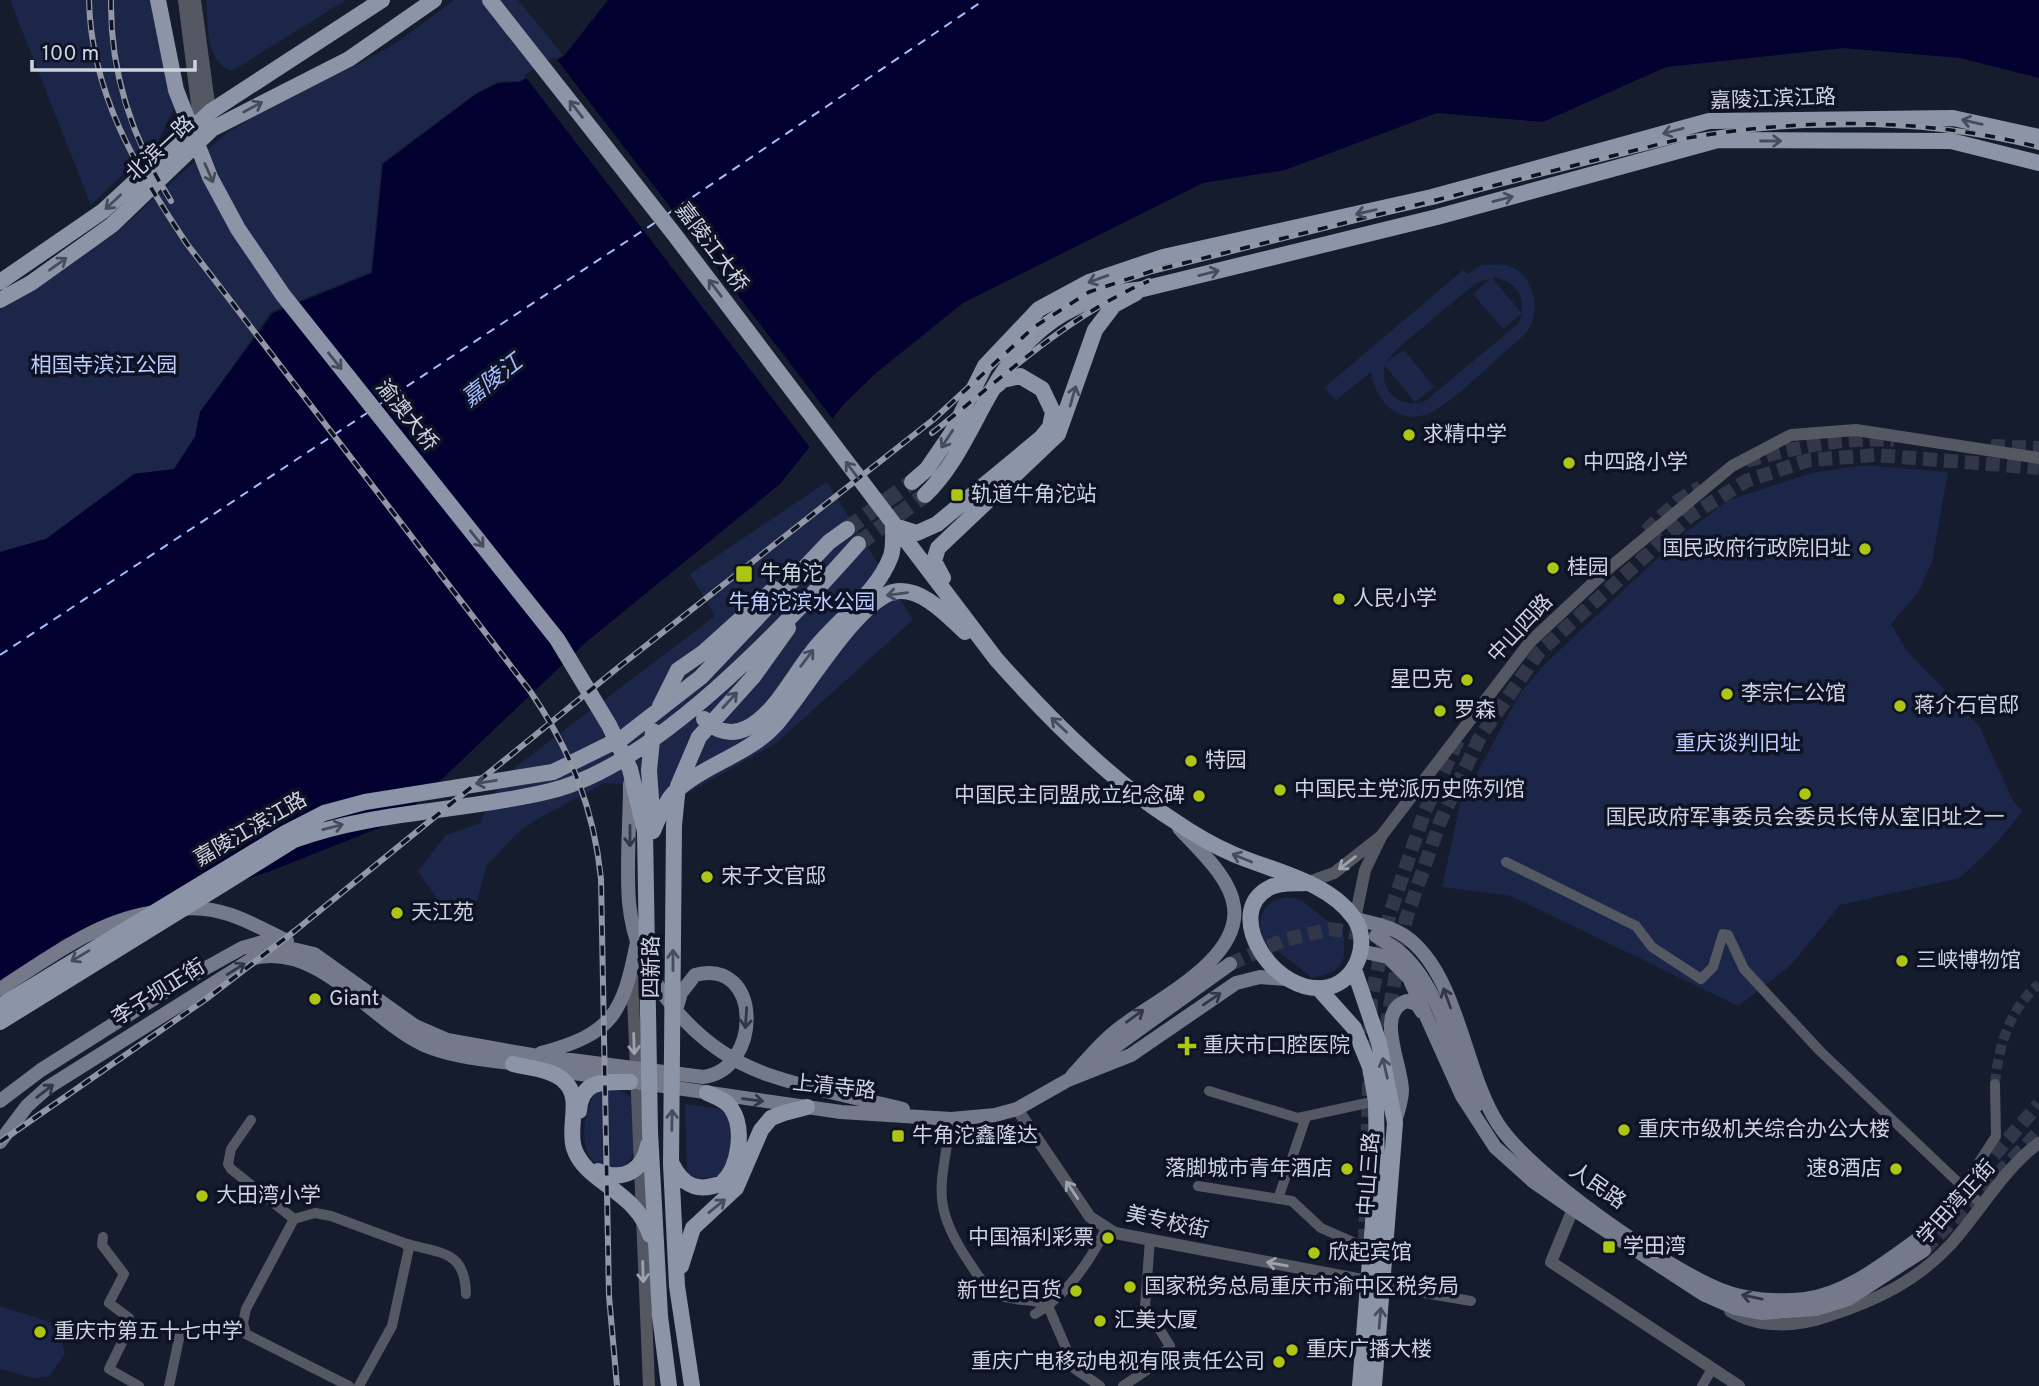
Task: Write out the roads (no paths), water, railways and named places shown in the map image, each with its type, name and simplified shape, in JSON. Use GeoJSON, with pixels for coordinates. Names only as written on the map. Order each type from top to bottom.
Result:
{"type":"FeatureCollection","features":[{"type":"Feature","properties":{"kind":"main road","name":"北滨一路"},"geometry":{"type":"LineString","coordinates":[[0,282],[103,211],[206,125],[333,32],[382,0]]}},
{"type":"Feature","properties":{"kind":"main road","name":"北滨一路"},"geometry":{"type":"LineString","coordinates":[[0,300],[31,283],[111,225],[206,125],[349,60],[434,0]]}},
{"type":"Feature","properties":{"kind":"main road","name":"嘉陵江大桥"},"geometry":{"type":"LineString","coordinates":[[490,0],[674,234],[996,659]]}},
{"type":"Feature","properties":{"kind":"main road","name":"渝澳大桥"},"geometry":{"type":"LineString","coordinates":[[159,5],[176,90],[210,177],[238,229],[283,295],[557,639],[609,725],[630,769],[649,831]]}},
{"type":"Feature","properties":{"kind":"main road"},"geometry":{"type":"LineString","coordinates":[[333,32],[330,43],[332,50],[349,60]]}},
{"type":"Feature","properties":{"kind":"main road","name":"嘉陵江滨江路"},"geometry":{"type":"LineString","coordinates":[[912,482],[927,470],[951,434],[985,366],[1039,309],[1089,282],[1163,257],[1432,198],[1709,121],[1953,118],[2039,137]]}},
{"type":"Feature","properties":{"kind":"main road","name":"嘉陵江滨江路"},"geometry":{"type":"LineString","coordinates":[[1143,289],[1437,217],[1718,140],[1951,141],[2039,163]]}},
{"type":"Feature","properties":{"kind":"main road"},"geometry":{"type":"LineString","coordinates":[[996,659],[936,568],[935,555],[949,535],[1059,435],[1095,330],[1114,305],[1143,289]]}},
{"type":"Feature","properties":{"kind":"main road"},"geometry":{"type":"LineString","coordinates":[[925,495],[942,478],[991,391],[1027,341],[1051,321],[1080,303],[1112,292],[1143,289]]}},
{"type":"Feature","properties":{"kind":"main road"},"geometry":{"type":"LineString","coordinates":[[704,652],[691,674],[691,697],[699,714],[713,728],[730,733],[747,728],[766,713],[814,649],[876,582],[892,555],[898,531],[920,542],[932,538],[1050,427],[1053,420],[1051,403],[1036,383],[1020,376],[1011,377],[991,391]]}},
{"type":"Feature","properties":{"kind":"main road"},"geometry":{"type":"LineString","coordinates":[[649,831],[656,806],[649,770],[653,728],[664,696],[678,670],[704,652],[847,529]]}},
{"type":"Feature","properties":{"kind":"main road","name":"嘉陵江滨江路"},"geometry":{"type":"LineString","coordinates":[[0,1006],[285,833],[324,813],[365,802],[553,772],[624,737],[701,677],[829,542]]}},
{"type":"Feature","properties":{"kind":"main road"},"geometry":{"type":"LineString","coordinates":[[814,593],[858,544]]}},
{"type":"Feature","properties":{"kind":"main road"},"geometry":{"type":"LineString","coordinates":[[656,806],[685,785],[760,740],[778,723],[860,616],[881,597],[896,591],[910,593],[938,606],[996,659],[1065,731],[1170,818],[1232,854],[1306,883],[1339,903],[1355,919],[1361,938],[1360,951],[1354,969],[1332,986],[1306,988],[1285,979],[1268,964],[1257,947],[1251,925],[1254,904],[1267,889],[1282,884],[1306,883]]}},
{"type":"Feature","properties":{"kind":"main road","name":"嘉陵江滨江路"},"geometry":{"type":"LineString","coordinates":[[0,1022],[294,840],[333,826],[462,809],[553,791],[607,770],[694,707],[814,593]]}},
{"type":"Feature","properties":{"kind":"main road","name":"四新路"},"geometry":{"type":"LineString","coordinates":[[692,1386],[677,1286],[671,1164],[674,825],[678,786],[699,737],[752,677],[814,593]]}},
{"type":"Feature","properties":{"kind":"main road"},"geometry":{"type":"LineString","coordinates":[[630,769],[637,903],[645,963],[662,993],[699,1034],[727,1055],[768,1075],[944,1118]]}},
{"type":"Feature","properties":{"kind":"main road"},"geometry":{"type":"LineString","coordinates":[[1068,1080],[1115,1031],[1209,963],[1230,937],[1235,917],[1231,895],[1170,818]]}},
{"type":"Feature","properties":{"kind":"main road","name":"四新路"},"geometry":{"type":"LineString","coordinates":[[649,831],[637,903],[655,1250],[668,1386]]}},
{"type":"Feature","properties":{"kind":"main road"},"geometry":{"type":"LineString","coordinates":[[532,1055],[581,1042],[614,1016],[629,985],[637,903]]}},
{"type":"Feature","properties":{"kind":"main road"},"geometry":{"type":"LineString","coordinates":[[0,989],[82,938],[124,917],[194,907],[234,915],[314,954]]}},
{"type":"Feature","properties":{"kind":"main road","name":"人民路"},"geometry":{"type":"LineString","coordinates":[[1355,919],[1381,924],[1406,937],[1426,959],[1442,984],[1488,1106],[1508,1139],[1524,1156],[1571,1195],[1649,1249],[1702,1280],[1723,1291],[1770,1301],[1807,1299],[1860,1279],[1925,1234]]}},
{"type":"Feature","properties":{"kind":"main road"},"geometry":{"type":"LineString","coordinates":[[1376,936],[1403,955],[1418,973],[1439,1013],[1478,1110],[1514,1166]]}},
{"type":"Feature","properties":{"kind":"main road","name":"李子坝正街"},"geometry":{"type":"LineString","coordinates":[[0,1101],[108,1026],[242,948],[263,942],[314,954],[363,997]]}},
{"type":"Feature","properties":{"kind":"main road","name":"人民路"},"geometry":{"type":"LineString","coordinates":[[1360,951],[1378,953],[1395,962],[1409,978],[1471,1115],[1488,1140],[1514,1166],[1670,1275],[1734,1308],[1761,1313],[1816,1309],[1848,1299],[1924,1250]]}},
{"type":"Feature","properties":{"kind":"main road","name":"李子坝正街"},"geometry":{"type":"LineString","coordinates":[[0,1142],[26,1106],[47,1088],[254,958],[282,957],[304,962],[363,997]]}},
{"type":"Feature","properties":{"kind":"main road"},"geometry":{"type":"LineString","coordinates":[[1068,1080],[1230,964]]}},
{"type":"Feature","properties":{"kind":"main road","name":"中山三路"},"geometry":{"type":"LineString","coordinates":[[1354,969],[1381,1054],[1395,1123],[1376,1284],[1360,1386]]}},
{"type":"Feature","properties":{"kind":"main road","name":"上清寺路"},"geometry":{"type":"LineString","coordinates":[[363,997],[423,1044],[459,1056],[627,1075],[703,1077],[725,1070],[738,1054],[747,1008],[739,987],[719,974],[695,975],[681,993],[673,1029]]}},
{"type":"Feature","properties":{"kind":"main road","name":"上清寺路"},"geometry":{"type":"LineString","coordinates":[[363,997],[429,1034],[460,1043],[532,1055],[703,1092],[807,1107],[944,1118],[995,1115],[1017,1109],[1068,1080],[1131,1055],[1236,983],[1260,977],[1285,979]]}},
{"type":"Feature","properties":{"kind":"main road","name":"中山三路"},"geometry":{"type":"LineString","coordinates":[[1318,988],[1354,1028],[1370,1067],[1376,1101],[1378,1145],[1371,1250],[1376,1284],[1374,1386]]}},
{"type":"Feature","properties":{"kind":"main road"},"geometry":{"type":"LineString","coordinates":[[1395,1123],[1403,1093],[1399,1062],[1391,1036],[1391,1017],[1398,1006],[1407,1001],[1417,1004],[1427,1018]]}},
{"type":"Feature","properties":{"kind":"main road"},"geometry":{"type":"LineString","coordinates":[[513,1064],[549,1073],[564,1081],[574,1101],[573,1142],[578,1156],[589,1170],[640,1212],[655,1250]]}},
{"type":"Feature","properties":{"kind":"main road"},"geometry":{"type":"LineString","coordinates":[[627,1075],[597,1082],[584,1091],[579,1106],[579,1149],[591,1166],[620,1177],[638,1168],[646,1156],[650,1132]]}},
{"type":"Feature","properties":{"kind":"main road"},"geometry":{"type":"LineString","coordinates":[[671,1164],[680,1179],[695,1188],[722,1183],[733,1170],[737,1153],[734,1112],[722,1100],[703,1092]]}},
{"type":"Feature","properties":{"kind":"main road"},"geometry":{"type":"LineString","coordinates":[[677,1286],[693,1228],[736,1188],[761,1130],[771,1118],[807,1107]]}},
{"type":"Feature","properties":{"kind":"street"},"geometry":{"type":"LineString","coordinates":[[184,0],[206,125]]}},
{"type":"Feature","properties":{"kind":"street"},"geometry":{"type":"LineString","coordinates":[[195,0],[206,125]]}},
{"type":"Feature","properties":{"kind":"street","name":"中山四路"},"geometry":{"type":"LineString","coordinates":[[1382,835],[1530,642],[1608,569],[1732,466],[1791,435],[1856,430],[2039,458]]}},
{"type":"Feature","properties":{"kind":"street"},"geometry":{"type":"LineString","coordinates":[[1306,883],[1334,873],[1382,835]]}},
{"type":"Feature","properties":{"kind":"street"},"geometry":{"type":"LineString","coordinates":[[1355,919],[1365,870],[1382,835]]}},
{"type":"Feature","properties":{"kind":"street"},"geometry":{"type":"LineString","coordinates":[[1506,862],[1636,926],[1652,947],[1701,979],[1713,967],[1723,934],[1728,935],[1744,969],[1812,1042],[1982,1205]]}},
{"type":"Feature","properties":{"kind":"street"},"geometry":{"type":"LineString","coordinates":[[637,903],[649,1386]]}},
{"type":"Feature","properties":{"kind":"street"},"geometry":{"type":"LineString","coordinates":[[1963,1187],[1996,1136],[1995,1084]]}},
{"type":"Feature","properties":{"kind":"street"},"geometry":{"type":"LineString","coordinates":[[1209,1091],[1298,1118],[1376,1101]]}},
{"type":"Feature","properties":{"kind":"street","name":"美专校街"},"geometry":{"type":"LineString","coordinates":[[1017,1109],[1090,1217],[1106,1229],[1376,1284]]}},
{"type":"Feature","properties":{"kind":"street"},"geometry":{"type":"LineString","coordinates":[[944,1118],[941,1206],[949,1233],[980,1278],[996,1294],[1020,1302],[1041,1301],[1048,1307],[1075,1368],[1100,1386]]}},
{"type":"Feature","properties":{"kind":"street"},"geometry":{"type":"LineString","coordinates":[[1278,1199],[1306,1118]]}},
{"type":"Feature","properties":{"kind":"street"},"geometry":{"type":"LineString","coordinates":[[251,1120],[231,1149],[228,1164],[294,1219]]}},
{"type":"Feature","properties":{"kind":"street","name":"学田湾正街"},"geometry":{"type":"LineString","coordinates":[[1670,1275],[1735,1314],[1765,1324],[1801,1325],[1878,1300],[1909,1280],[1950,1245],[1982,1205],[2039,1143]]}},
{"type":"Feature","properties":{"kind":"street"},"geometry":{"type":"LineString","coordinates":[[1198,1186],[1292,1201],[1321,1228],[1371,1250]]}},
{"type":"Feature","properties":{"kind":"street"},"geometry":{"type":"LineString","coordinates":[[1573,1209],[1551,1262],[1739,1386]]}},
{"type":"Feature","properties":{"kind":"street"},"geometry":{"type":"LineString","coordinates":[[349,1386],[246,1334],[243,1323],[246,1309],[294,1219],[315,1213],[331,1216],[454,1258],[462,1266],[466,1294]]}},
{"type":"Feature","properties":{"kind":"street"},"geometry":{"type":"LineString","coordinates":[[1035,1314],[1048,1307],[1084,1266],[1106,1229]]}},
{"type":"Feature","properties":{"kind":"street"},"geometry":{"type":"LineString","coordinates":[[103,1237],[102,1245],[124,1274],[109,1303],[129,1318],[131,1325],[109,1369],[139,1386]]}},
{"type":"Feature","properties":{"kind":"street"},"geometry":{"type":"LineString","coordinates":[[1123,1386],[1147,1370],[1170,1346],[1145,1306],[1150,1240]]}},
{"type":"Feature","properties":{"kind":"street"},"geometry":{"type":"LineString","coordinates":[[359,1386],[392,1326],[409,1248],[404,1243]]}},
{"type":"Feature","properties":{"kind":"street"},"geometry":{"type":"LineString","coordinates":[[1376,1284],[1471,1301]]}},
{"type":"Feature","properties":{"kind":"street"},"geometry":{"type":"LineString","coordinates":[[169,1386],[180,1334]]}},
{"type":"Feature","properties":{"kind":"street"},"geometry":{"type":"LineString","coordinates":[[1702,1386],[1712,1369]]}},
{"type":"Feature","properties":{"kind":"water","name":"嘉陵江"},"geometry":{"type":"Polygon","coordinates":[[[608,0],[2039,0],[2039,78],[1960,58],[1843,48],[1666,67],[1543,122],[1437,113],[1285,170],[1203,183],[963,303],[876,373],[844,404],[780,484],[585,643],[399,820],[268,872],[62,939],[0,997],[0,552],[46,539],[134,474],[174,469],[195,437],[200,412],[273,313],[372,273],[383,164],[476,94],[498,83],[520,82],[564,56],[608,0]]]}},
{"type":"Feature","properties":{"kind":"tunnel"},"geometry":{"type":"LineString","coordinates":[[1746,461],[1819,444],[1894,440]]}},
{"type":"Feature","properties":{"kind":"tunnel"},"geometry":{"type":"LineString","coordinates":[[1991,446],[2039,448]]}},
{"type":"Feature","properties":{"kind":"tunnel"},"geometry":{"type":"LineString","coordinates":[[1386,1028],[1406,919],[1440,822],[1480,737],[1539,652],[1690,516],[1746,481],[1809,460],[1875,455],[2039,468]]}},
{"type":"Feature","properties":{"kind":"tunnel"},"geometry":{"type":"LineString","coordinates":[[847,529],[912,482]]}},
{"type":"Feature","properties":{"kind":"tunnel"},"geometry":{"type":"LineString","coordinates":[[1646,531],[1679,500],[1701,487]]}},
{"type":"Feature","properties":{"kind":"tunnel"},"geometry":{"type":"LineString","coordinates":[[858,544],[925,495]]}},
{"type":"Feature","properties":{"kind":"tunnel"},"geometry":{"type":"LineString","coordinates":[[1365,1243],[1371,999],[1390,913],[1425,811],[1458,740]]}},
{"type":"Feature","properties":{"kind":"tunnel"},"geometry":{"type":"LineString","coordinates":[[1230,964],[1284,940],[1330,929],[1369,935]]}},
{"type":"Feature","properties":{"kind":"tunnel"},"geometry":{"type":"LineString","coordinates":[[1995,1084],[2007,1029],[2020,1005],[2039,984]]}},
{"type":"Feature","properties":{"kind":"tunnel"},"geometry":{"type":"LineString","coordinates":[[1925,1234],[2039,1104]]}},
{"type":"Feature","properties":{"kind":"tunnel"},"geometry":{"type":"LineString","coordinates":[[1924,1250],[2039,1132]]}},
{"type":"Feature","properties":{"kind":"railway"},"geometry":{"type":"LineString","coordinates":[[89,0],[98,67],[107,98],[134,158],[168,216],[530,691],[557,735],[578,780],[593,828],[601,879],[609,1296],[617,1386]]}},
{"type":"Feature","properties":{"kind":"railway"},"geometry":{"type":"LineString","coordinates":[[111,0],[114,54],[126,105],[145,154],[171,201]]}},
{"type":"Feature","properties":{"kind":"railway"},"geometry":{"type":"LineString","coordinates":[[0,1142],[206,999],[296,930],[620,666],[934,419],[1034,327],[1089,292],[1152,271],[1676,140],[1721,133],[1812,124],[1903,125],[1994,137],[2039,147]]}},
{"type":"Feature","properties":{"kind":"railway"},"geometry":{"type":"LineString","coordinates":[[932,433],[1063,330],[1119,295],[1149,281]]}},
{"type":"Feature","properties":{"kind":"place","name":"求精中学"},"geometry":{"type":"Point","coordinates":[1409,435]}},
{"type":"Feature","properties":{"kind":"place","name":"中四路小学"},"geometry":{"type":"Point","coordinates":[1569,463]}},
{"type":"Feature","properties":{"kind":"place","name":"轨道牛角沱站"},"geometry":{"type":"Point","coordinates":[957,495]}},
{"type":"Feature","properties":{"kind":"place","name":"国民政府行政院旧址"},"geometry":{"type":"Point","coordinates":[1865,549]}},
{"type":"Feature","properties":{"kind":"place","name":"桂园"},"geometry":{"type":"Point","coordinates":[1553,568]}},
{"type":"Feature","properties":{"kind":"place","name":"牛角沱"},"geometry":{"type":"Point","coordinates":[744,574]}},
{"type":"Feature","properties":{"kind":"place","name":"人民小学"},"geometry":{"type":"Point","coordinates":[1339,599]}},
{"type":"Feature","properties":{"kind":"place","name":"星巴克"},"geometry":{"type":"Point","coordinates":[1467,680]}},
{"type":"Feature","properties":{"kind":"place","name":"李宗仁公馆"},"geometry":{"type":"Point","coordinates":[1727,694]}},
{"type":"Feature","properties":{"kind":"place","name":"蒋介石官邸"},"geometry":{"type":"Point","coordinates":[1900,706]}},
{"type":"Feature","properties":{"kind":"place","name":"罗森"},"geometry":{"type":"Point","coordinates":[1440,711]}},
{"type":"Feature","properties":{"kind":"place","name":"特园"},"geometry":{"type":"Point","coordinates":[1191,761]}},
{"type":"Feature","properties":{"kind":"place","name":"中国民主党派历史陈列馆"},"geometry":{"type":"Point","coordinates":[1280,790]}},
{"type":"Feature","properties":{"kind":"place","name":"国民政府军事委员会委员长侍从室旧址之一"},"geometry":{"type":"Point","coordinates":[1805,794]}},
{"type":"Feature","properties":{"kind":"place","name":"中国民主同盟成立纪念碑"},"geometry":{"type":"Point","coordinates":[1199,796]}},
{"type":"Feature","properties":{"kind":"place","name":"宋子文官邸"},"geometry":{"type":"Point","coordinates":[707,877]}},
{"type":"Feature","properties":{"kind":"place","name":"天江苑"},"geometry":{"type":"Point","coordinates":[397,913]}},
{"type":"Feature","properties":{"kind":"place","name":"三峡博物馆"},"geometry":{"type":"Point","coordinates":[1902,961]}},
{"type":"Feature","properties":{"kind":"place","name":"Giant"},"geometry":{"type":"Point","coordinates":[315,999]}},
{"type":"Feature","properties":{"kind":"place","name":"重庆市口腔医院"},"geometry":{"type":"Point","coordinates":[1187,1046]}},
{"type":"Feature","properties":{"kind":"place","name":"重庆市级机关综合办公大楼"},"geometry":{"type":"Point","coordinates":[1624,1130]}},
{"type":"Feature","properties":{"kind":"place","name":"牛角沱鑫隆达"},"geometry":{"type":"Point","coordinates":[898,1136]}},
{"type":"Feature","properties":{"kind":"place","name":"落脚城市青年酒店"},"geometry":{"type":"Point","coordinates":[1347,1169]}},
{"type":"Feature","properties":{"kind":"place","name":"速8酒店"},"geometry":{"type":"Point","coordinates":[1896,1169]}},
{"type":"Feature","properties":{"kind":"place","name":"大田湾小学"},"geometry":{"type":"Point","coordinates":[202,1196]}},
{"type":"Feature","properties":{"kind":"place","name":"中国福利彩票"},"geometry":{"type":"Point","coordinates":[1108,1238]}},
{"type":"Feature","properties":{"kind":"place","name":"学田湾"},"geometry":{"type":"Point","coordinates":[1609,1247]}},
{"type":"Feature","properties":{"kind":"place","name":"欣起宾馆"},"geometry":{"type":"Point","coordinates":[1314,1253]}},
{"type":"Feature","properties":{"kind":"place","name":"国家税务总局重庆市渝中区税务局"},"geometry":{"type":"Point","coordinates":[1130,1287]}},
{"type":"Feature","properties":{"kind":"place","name":"新世纪百货"},"geometry":{"type":"Point","coordinates":[1076,1291]}},
{"type":"Feature","properties":{"kind":"place","name":"汇美大厦"},"geometry":{"type":"Point","coordinates":[1100,1321]}},
{"type":"Feature","properties":{"kind":"place","name":"重庆市第五十七中学"},"geometry":{"type":"Point","coordinates":[40,1332]}},
{"type":"Feature","properties":{"kind":"place","name":"重庆广播大楼"},"geometry":{"type":"Point","coordinates":[1292,1350]}},
{"type":"Feature","properties":{"kind":"place","name":"重庆广电移动电视有限责任公司"},"geometry":{"type":"Point","coordinates":[1279,1362]}},
{"type":"Feature","properties":{"kind":"park label","name":"相国寺滨江公园"},"geometry":{"type":"Point","coordinates":[104,366]}},
{"type":"Feature","properties":{"kind":"park label","name":"牛角沱滨水公园"},"geometry":{"type":"Point","coordinates":[802,603]}},
{"type":"Feature","properties":{"kind":"park label","name":"重庆谈判旧址"},"geometry":{"type":"Point","coordinates":[1738,744]}}]}
